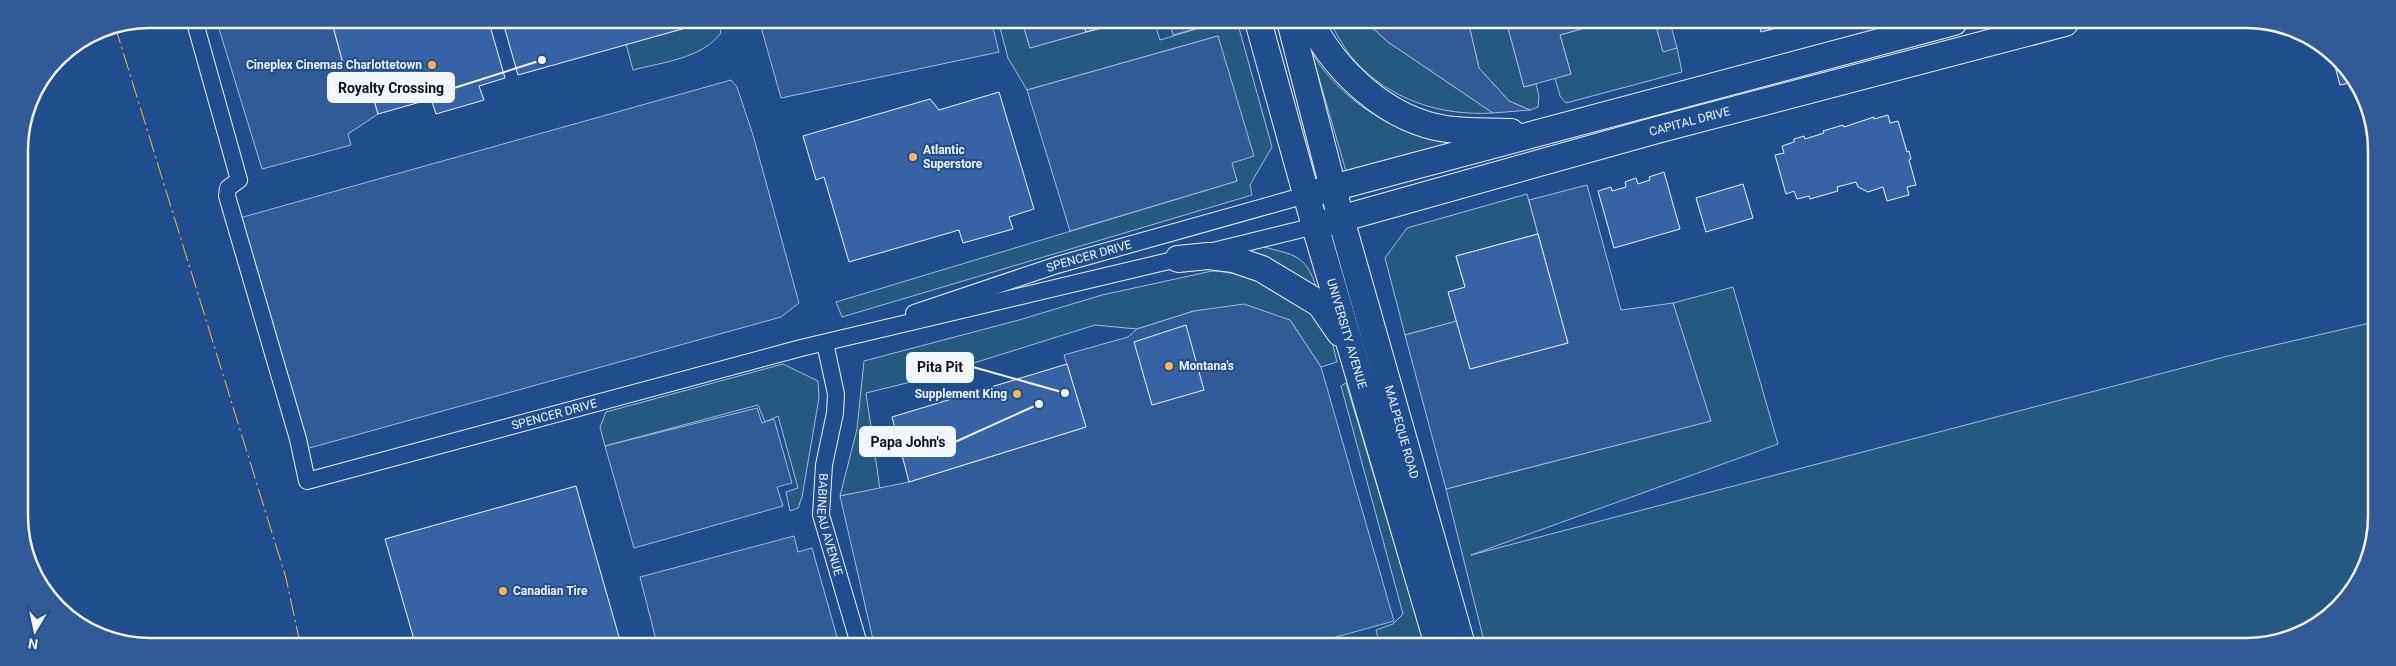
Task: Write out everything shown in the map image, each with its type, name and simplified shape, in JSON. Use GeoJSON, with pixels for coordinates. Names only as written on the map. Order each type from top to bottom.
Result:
{"type":"FeatureCollection","features":[{"type":"Feature","properties":{"kind":"main road","name":"UNIVERSITY AVENUE"},"geometry":{"type":"LineString","coordinates":[[1260,28],[1306,195],[1436,638]]}},
{"type":"Feature","properties":{"kind":"main road"},"geometry":{"type":"LineString","coordinates":[[1292,28],[1342,219]]}},
{"type":"Feature","properties":{"kind":"main road"},"geometry":{"type":"LineString","coordinates":[[1314,28],[1334,61],[1361,87],[1399,112],[1446,129],[1535,134]]}},
{"type":"Feature","properties":{"kind":"main road"},"geometry":{"type":"LineString","coordinates":[[1333,188],[1932,28]]}},
{"type":"Feature","properties":{"kind":"main road","name":"CAPITAL DRIVE"},"geometry":{"type":"LineString","coordinates":[[1315,226],[1657,130],[2046,28]]}},
{"type":"Feature","properties":{"kind":"main road","name":"SPENCER DRIVE"},"geometry":{"type":"LineString","coordinates":[[1306,195],[1333,188]]}},
{"type":"Feature","properties":{"kind":"main road","name":"MALPEQUE ROAD"},"geometry":{"type":"LineString","coordinates":[[1342,219],[1460,638]]}},
{"type":"Feature","properties":{"kind":"main road"},"geometry":{"type":"LineString","coordinates":[[1178,259],[1208,256],[1233,259],[1262,269],[1320,304],[1335,323],[1346,345],[1369,407]]}},
{"type":"Feature","properties":{"kind":"street","name":"SPENCER DRIVE"},"geometry":{"type":"LineString","coordinates":[[197,28],[239,180],[228,188],[227,196],[298,439],[307,481],[801,348],[1315,226]]}},
{"type":"Feature","properties":{"kind":"street","name":"SPENCER DRIVE"},"geometry":{"type":"LineString","coordinates":[[848,337],[947,300],[1057,265],[1306,195]]}},
{"type":"Feature","properties":{"kind":"street","name":"BABINEAU AVENUE"},"geometry":{"type":"LineString","coordinates":[[825,343],[836,394],[835,413],[824,465],[821,515],[857,638]]}},
{"type":"Feature","properties":{"kind":"shaded area"},"geometry":{"type":"Polygon","coordinates":[[[219,28],[333,28],[344,67],[363,62],[378,114],[348,134],[351,145],[262,169],[219,28]]]}},
{"type":"Feature","properties":{"kind":"shaded area"},"geometry":{"type":"Polygon","coordinates":[[[684,28],[720,28],[721,33],[713,42],[692,54],[669,62],[633,70],[626,44],[684,28]]]}},
{"type":"Feature","properties":{"kind":"shaded area"},"geometry":{"type":"Polygon","coordinates":[[[761,28],[993,28],[999,52],[781,98],[761,28]]]}},
{"type":"Feature","properties":{"kind":"shaded area"},"geometry":{"type":"Polygon","coordinates":[[[1000,28],[1024,28],[1030,48],[1101,28],[1156,28],[1160,40],[1200,28],[1239,28],[1272,147],[1250,185],[1252,195],[842,317],[836,302],[1237,181],[1231,163],[1218,36],[1027,90],[1008,58],[1000,28]]]}},
{"type":"Feature","properties":{"kind":"shaded area"},"geometry":{"type":"Polygon","coordinates":[[[1024,28],[1085,28],[1086,32],[1030,48],[1024,28]]]}},
{"type":"Feature","properties":{"kind":"shaded area"},"geometry":{"type":"Polygon","coordinates":[[[1171,28],[1198,28],[1173,35],[1171,28]]]}},
{"type":"Feature","properties":{"kind":"shaded area"},"geometry":{"type":"Polygon","coordinates":[[[1333,28],[1373,28],[1388,42],[1493,113],[1454,112],[1417,103],[1383,86],[1354,60],[1333,28]]]}},
{"type":"Feature","properties":{"kind":"shaded area"},"geometry":{"type":"Polygon","coordinates":[[[1373,28],[1470,28],[1479,68],[1509,101],[1530,110],[1493,113],[1388,42],[1373,28]]]}},
{"type":"Feature","properties":{"kind":"shaded area"},"geometry":{"type":"Polygon","coordinates":[[[1470,28],[1508,28],[1524,87],[1536,84],[1539,96],[1538,107],[1530,110],[1509,101],[1479,68],[1470,28]]]}},
{"type":"Feature","properties":{"kind":"shaded area"},"geometry":{"type":"Polygon","coordinates":[[[1508,28],[1585,28],[1560,35],[1571,74],[1524,87],[1508,28]]]}},
{"type":"Feature","properties":{"kind":"shaded area"},"geometry":{"type":"Polygon","coordinates":[[[1585,28],[1657,28],[1663,51],[1677,48],[1682,72],[1566,103],[1560,96],[1555,78],[1571,74],[1560,35],[1585,28]]]}},
{"type":"Feature","properties":{"kind":"shaded area"},"geometry":{"type":"Polygon","coordinates":[[[1657,28],[1672,28],[1677,48],[1663,52],[1657,28]]]}},
{"type":"Feature","properties":{"kind":"shaded area"},"geometry":{"type":"Polygon","coordinates":[[[1218,36],[1254,156],[1232,163],[1237,181],[1070,231],[1027,90],[1218,36]]]}},
{"type":"Feature","properties":{"kind":"shaded area"},"geometry":{"type":"Polygon","coordinates":[[[1311,51],[1329,77],[1341,89],[1382,119],[1411,132],[1456,143],[1346,171],[1311,51]]]}},
{"type":"Feature","properties":{"kind":"shaded area"},"geometry":{"type":"Polygon","coordinates":[[[731,80],[737,87],[753,135],[799,303],[781,317],[295,452],[229,221],[731,80]]]}},
{"type":"Feature","properties":{"kind":"shaded area"},"geometry":{"type":"Polygon","coordinates":[[[1587,185],[1621,310],[1673,303],[1711,421],[1446,489],[1405,335],[1457,321],[1470,369],[1567,343],[1529,200],[1587,185]]]}},
{"type":"Feature","properties":{"kind":"shaded area"},"geometry":{"type":"Polygon","coordinates":[[[1527,194],[1538,234],[1456,256],[1465,287],[1457,321],[1405,335],[1385,258],[1407,228],[1527,194]]]}},
{"type":"Feature","properties":{"kind":"shaded area"},"geometry":{"type":"Polygon","coordinates":[[[1264,247],[1291,254],[1303,262],[1308,268],[1316,287],[1233,254],[1264,247]]]}},
{"type":"Feature","properties":{"kind":"shaded area"},"geometry":{"type":"Polygon","coordinates":[[[1212,271],[1226,272],[1257,281],[1303,306],[1327,329],[1337,362],[1321,367],[1290,320],[1194,311],[1137,329],[1095,325],[923,379],[866,393],[880,489],[840,496],[857,429],[864,361],[1019,320],[1102,295],[1212,271]]]}},
{"type":"Feature","properties":{"kind":"shaded area"},"geometry":{"type":"Polygon","coordinates":[[[1733,287],[1778,444],[1471,555],[2228,356],[2368,323],[2368,524],[2366,540],[2359,563],[2348,584],[2338,597],[2314,618],[2286,632],[2254,638],[1483,638],[1446,489],[1710,421],[1673,303],[1733,287]]]}},
{"type":"Feature","properties":{"kind":"shaded area"},"geometry":{"type":"Polygon","coordinates":[[[1244,304],[1290,320],[1321,367],[1394,621],[1332,638],[873,638],[840,496],[909,482],[1086,427],[1064,355],[1128,337],[1137,329],[1194,311],[1244,304]]]}},
{"type":"Feature","properties":{"kind":"shaded area"},"geometry":{"type":"Polygon","coordinates":[[[783,364],[818,381],[819,398],[802,497],[798,508],[790,511],[786,492],[798,488],[778,416],[765,422],[758,405],[605,446],[600,427],[606,412],[783,364]]]}},
{"type":"Feature","properties":{"kind":"shaded area"},"geometry":{"type":"Polygon","coordinates":[[[1346,383],[1423,638],[1378,638],[1376,630],[1393,624],[1403,614],[1341,386],[1346,383]]]}},
{"type":"Feature","properties":{"kind":"shaded area"},"geometry":{"type":"Polygon","coordinates":[[[757,408],[762,423],[774,419],[792,483],[777,487],[783,506],[634,548],[605,446],[757,408]]]}},
{"type":"Feature","properties":{"kind":"shaded area"},"geometry":{"type":"Polygon","coordinates":[[[794,536],[798,552],[812,548],[837,638],[655,638],[640,577],[794,536]]]}},
{"type":"Feature","properties":{"kind":"building","name":"Cineplex Cinemas Charlottetown"},"geometry":{"type":"Polygon","coordinates":[[[333,28],[491,28],[505,78],[479,86],[484,100],[436,114],[431,99],[378,114],[363,62],[344,67],[333,28]]]}},
{"type":"Feature","properties":{"kind":"building"},"geometry":{"type":"Polygon","coordinates":[[[505,28],[686,28],[518,75],[505,28]]]}},
{"type":"Feature","properties":{"kind":"building"},"geometry":{"type":"Polygon","coordinates":[[[1085,28],[1101,28],[1086,32],[1085,28]]]}},
{"type":"Feature","properties":{"kind":"building"},"geometry":{"type":"Polygon","coordinates":[[[1760,28],[1773,28],[1773,29],[1761,32],[1760,28]]]}},
{"type":"Feature","properties":{"kind":"building"},"geometry":{"type":"Polygon","coordinates":[[[2335,65],[2348,83],[2340,85],[2335,65]]]}},
{"type":"Feature","properties":{"kind":"building","name":"Atlantic Superstore"},"geometry":{"type":"Polygon","coordinates":[[[999,92],[1034,209],[1009,217],[1013,229],[963,243],[959,230],[849,262],[824,177],[816,180],[803,136],[930,99],[939,110],[999,92]]]}},
{"type":"Feature","properties":{"kind":"building"},"geometry":{"type":"Polygon","coordinates":[[[1888,115],[1890,123],[1898,121],[1907,152],[1909,151],[1911,159],[1909,160],[1916,185],[1907,187],[1909,195],[1887,201],[1883,187],[1868,192],[1858,187],[1856,182],[1837,187],[1838,191],[1810,199],[1809,196],[1797,199],[1794,191],[1786,194],[1775,155],[1784,153],[1782,146],[1804,136],[1805,139],[1843,125],[1844,127],[1874,117],[1874,119],[1888,115]]]}},
{"type":"Feature","properties":{"kind":"building"},"geometry":{"type":"Polygon","coordinates":[[[1664,172],[1680,229],[1614,248],[1598,191],[1611,187],[1612,191],[1626,187],[1625,182],[1636,178],[1638,184],[1650,180],[1649,177],[1664,172]]]}},
{"type":"Feature","properties":{"kind":"building"},"geometry":{"type":"Polygon","coordinates":[[[1743,184],[1753,218],[1706,232],[1696,198],[1743,184]]]}},
{"type":"Feature","properties":{"kind":"building"},"geometry":{"type":"Polygon","coordinates":[[[1538,234],[1568,343],[1470,369],[1448,292],[1465,287],[1456,256],[1538,234]]]}},
{"type":"Feature","properties":{"kind":"building","name":"Montana's"},"geometry":{"type":"Polygon","coordinates":[[[1186,325],[1204,390],[1152,405],[1134,342],[1186,325]]]}},
{"type":"Feature","properties":{"kind":"building"},"geometry":{"type":"Polygon","coordinates":[[[1067,364],[1086,427],[909,482],[892,417],[1067,364]]]}},
{"type":"Feature","properties":{"kind":"building","name":"Canadian Tire"},"geometry":{"type":"Polygon","coordinates":[[[576,486],[619,638],[414,638],[385,539],[576,486]]]}},
{"type":"Feature","properties":{"kind":"power"},"geometry":{"type":"LineString","coordinates":[[117,32],[286,578],[299,638]]}},
{"type":"Feature","properties":{"kind":"place","name":"Royalty Crossing"},"geometry":{"type":"Point","coordinates":[542,60]}},
{"type":"Feature","properties":{"kind":"place","name":"Cineplex Cinemas Charlottetown"},"geometry":{"type":"Point","coordinates":[432,65]}},
{"type":"Feature","properties":{"kind":"place","name":"Atlantic Superstore"},"geometry":{"type":"Point","coordinates":[913,157]}},
{"type":"Feature","properties":{"kind":"place","name":"Montana's"},"geometry":{"type":"Point","coordinates":[1169,366]}},
{"type":"Feature","properties":{"kind":"place","name":"Pita Pit"},"geometry":{"type":"Point","coordinates":[1065,393]}},
{"type":"Feature","properties":{"kind":"place","name":"Supplement King"},"geometry":{"type":"Point","coordinates":[1017,394]}},
{"type":"Feature","properties":{"kind":"place","name":"Papa John's"},"geometry":{"type":"Point","coordinates":[1039,404]}},
{"type":"Feature","properties":{"kind":"place","name":"Canadian Tire"},"geometry":{"type":"Point","coordinates":[503,591]}}]}
